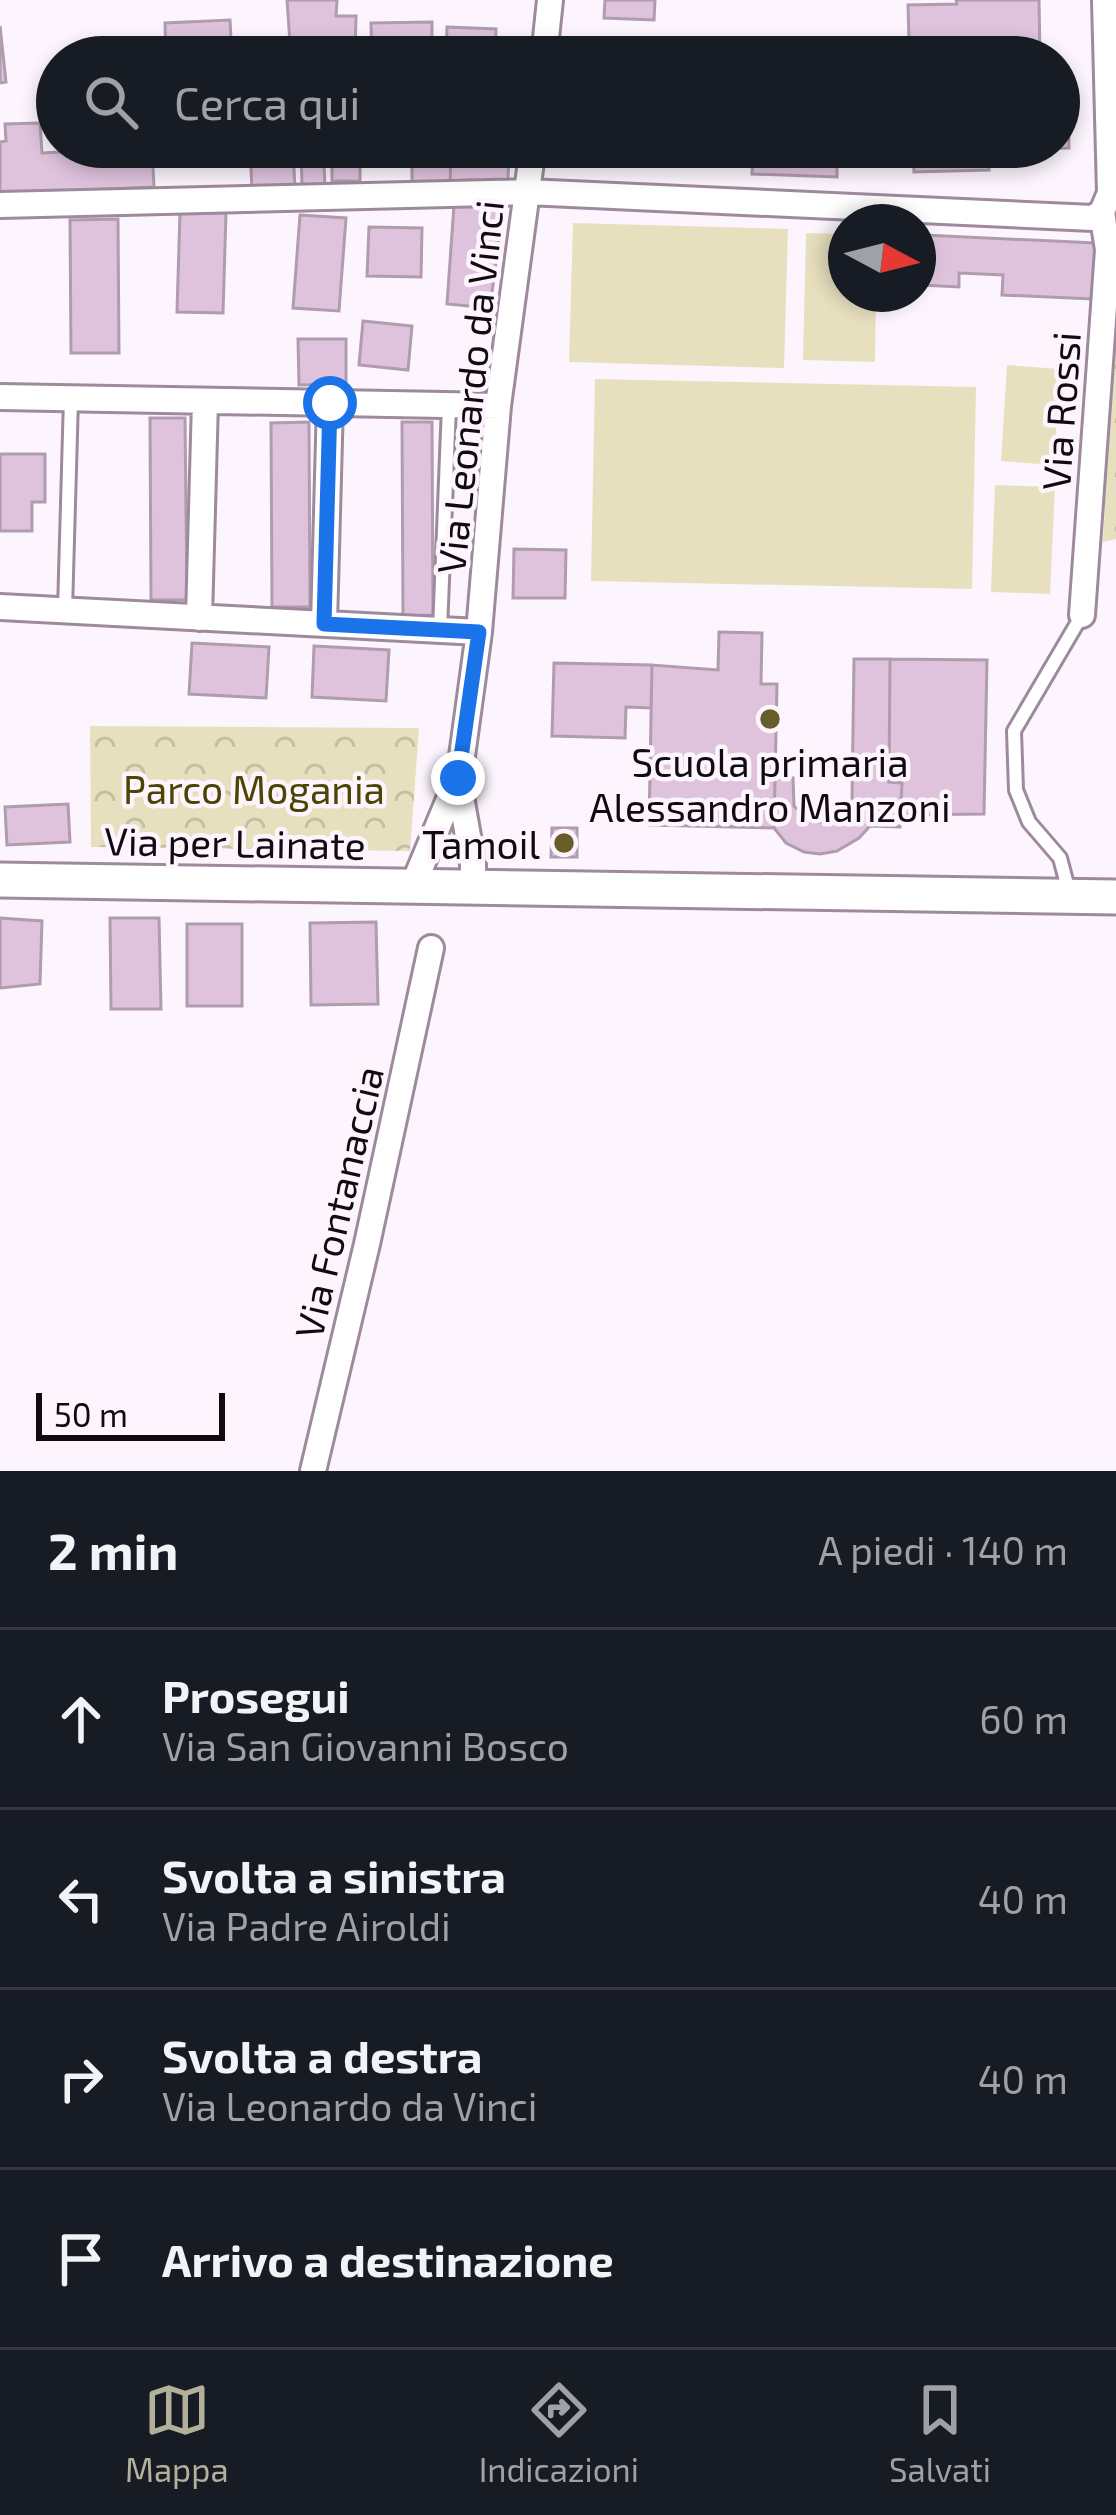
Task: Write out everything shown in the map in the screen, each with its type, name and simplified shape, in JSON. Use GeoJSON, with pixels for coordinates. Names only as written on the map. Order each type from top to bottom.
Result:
{"type":"FeatureCollection","features":[{"type":"Feature","properties":{"kind":"street"},"geometry":{"type":"LineString","coordinates":[[546,36],[550,0]]}},
{"type":"Feature","properties":{"kind":"street","name":"Via Rossi"},"geometry":{"type":"LineString","coordinates":[[1082,615],[1108,250],[1105,0]]}},
{"type":"Feature","properties":{"kind":"street","name":"Via Leonardo da Vinci"},"geometry":{"type":"LineString","coordinates":[[458,778],[479,632],[498,406],[530,168]]}},
{"type":"Feature","properties":{"kind":"street"},"geometry":{"type":"LineString","coordinates":[[0,206],[527,192],[1085,219],[1109,215]]}},
{"type":"Feature","properties":{"kind":"street"},"geometry":{"type":"LineString","coordinates":[[0,397],[498,406]]}},
{"type":"Feature","properties":{"kind":"street"},"geometry":{"type":"LineString","coordinates":[[199,618],[205,400]]}},
{"type":"Feature","properties":{"kind":"street"},"geometry":{"type":"LineString","coordinates":[[324,624],[330,403]]}},
{"type":"Feature","properties":{"kind":"street"},"geometry":{"type":"LineString","coordinates":[[0,608],[479,632]]}},
{"type":"Feature","properties":{"kind":"street"},"geometry":{"type":"LineString","coordinates":[[412,888],[458,778]]}},
{"type":"Feature","properties":{"kind":"street"},"geometry":{"type":"LineString","coordinates":[[458,778],[473,889]]}},
{"type":"Feature","properties":{"kind":"street","name":"Via per Lainate"},"geometry":{"type":"LineString","coordinates":[[0,880],[1116,897]]}},
{"type":"Feature","properties":{"kind":"street","name":"Via Fontanaccia"},"geometry":{"type":"LineString","coordinates":[[313,1471],[431,948]]}},
{"type":"Feature","properties":{"kind":"lane"},"geometry":{"type":"LineString","coordinates":[[65,611],[71,398]]}},
{"type":"Feature","properties":{"kind":"lane"},"geometry":{"type":"LineString","coordinates":[[440,630],[449,405]]}},
{"type":"Feature","properties":{"kind":"lane"},"geometry":{"type":"LineString","coordinates":[[1070,896],[1060,858],[1029,822],[1016,790],[1015,731],[1082,615]]}},
{"type":"Feature","properties":{"kind":"green space"},"geometry":{"type":"Polygon","coordinates":[[[573,223],[788,229],[784,368],[569,362],[573,223]]]}},
{"type":"Feature","properties":{"kind":"green space"},"geometry":{"type":"Polygon","coordinates":[[[806,233],[828,234],[828,312],[876,312],[875,362],[803,360],[806,233]]]}},
{"type":"Feature","properties":{"kind":"green space"},"geometry":{"type":"Polygon","coordinates":[[[1116,277],[1116,539],[1103,542],[1116,277]]]}},
{"type":"Feature","properties":{"kind":"green space"},"geometry":{"type":"Polygon","coordinates":[[[1007,365],[1060,369],[1054,465],[1001,461],[1007,365]]]}},
{"type":"Feature","properties":{"kind":"green space"},"geometry":{"type":"Polygon","coordinates":[[[595,379],[976,387],[972,589],[591,581],[595,379]]]}},
{"type":"Feature","properties":{"kind":"green space"},"geometry":{"type":"Polygon","coordinates":[[[995,485],[1055,487],[1050,594],[991,592],[995,485]]]}},
{"type":"Feature","properties":{"kind":"green space","name":"Parco Mogania"},"geometry":{"type":"Polygon","coordinates":[[[90,726],[419,728],[410,851],[91,847],[90,726]]]}},
{"type":"Feature","properties":{"kind":"building"},"geometry":{"type":"Polygon","coordinates":[[[287,0],[337,0],[336,16],[356,16],[356,36],[290,36],[287,0]]]}},
{"type":"Feature","properties":{"kind":"building"},"geometry":{"type":"Polygon","coordinates":[[[605,0],[655,0],[654,20],[604,18],[605,0]]]}},
{"type":"Feature","properties":{"kind":"building"},"geometry":{"type":"Polygon","coordinates":[[[956,0],[1039,0],[1040,36],[909,36],[908,5],[957,4],[956,0]]]}},
{"type":"Feature","properties":{"kind":"building"},"geometry":{"type":"Polygon","coordinates":[[[230,20],[231,36],[165,36],[165,23],[230,20]]]}},
{"type":"Feature","properties":{"kind":"building"},"geometry":{"type":"Polygon","coordinates":[[[432,22],[432,36],[371,36],[371,23],[432,22]]]}},
{"type":"Feature","properties":{"kind":"building"},"geometry":{"type":"Polygon","coordinates":[[[0,26],[6,82],[0,83],[0,26]]]}},
{"type":"Feature","properties":{"kind":"building"},"geometry":{"type":"Polygon","coordinates":[[[447,27],[496,29],[496,36],[447,36],[447,27]]]}},
{"type":"Feature","properties":{"kind":"building"},"geometry":{"type":"Polygon","coordinates":[[[36,123],[36,168],[153,168],[154,187],[0,194],[0,142],[6,141],[5,124],[36,123]]]}},
{"type":"Feature","properties":{"kind":"building"},"geometry":{"type":"Polygon","coordinates":[[[251,168],[294,168],[295,189],[252,191],[251,168]]]}},
{"type":"Feature","properties":{"kind":"building"},"geometry":{"type":"Polygon","coordinates":[[[302,168],[324,168],[325,185],[302,186],[302,168]]]}},
{"type":"Feature","properties":{"kind":"building"},"geometry":{"type":"Polygon","coordinates":[[[332,168],[360,168],[360,181],[332,181],[332,168]]]}},
{"type":"Feature","properties":{"kind":"building"},"geometry":{"type":"Polygon","coordinates":[[[412,168],[450,168],[450,185],[412,184],[412,168]]]}},
{"type":"Feature","properties":{"kind":"building"},"geometry":{"type":"Polygon","coordinates":[[[451,168],[508,168],[508,181],[468,180],[468,185],[450,185],[451,168]]]}},
{"type":"Feature","properties":{"kind":"building"},"geometry":{"type":"Polygon","coordinates":[[[752,168],[837,168],[837,177],[752,174],[752,168]]]}},
{"type":"Feature","properties":{"kind":"building"},"geometry":{"type":"Polygon","coordinates":[[[914,168],[989,170],[914,172],[914,168]]]}},
{"type":"Feature","properties":{"kind":"building"},"geometry":{"type":"Polygon","coordinates":[[[454,205],[503,207],[490,308],[447,304],[454,205]]]}},
{"type":"Feature","properties":{"kind":"building"},"geometry":{"type":"Polygon","coordinates":[[[180,212],[226,213],[223,313],[177,312],[180,212]]]}},
{"type":"Feature","properties":{"kind":"building"},"geometry":{"type":"Polygon","coordinates":[[[300,215],[346,218],[339,311],[293,308],[300,215]]]}},
{"type":"Feature","properties":{"kind":"building"},"geometry":{"type":"Polygon","coordinates":[[[118,219],[119,353],[71,353],[70,220],[118,219]]]}},
{"type":"Feature","properties":{"kind":"building"},"geometry":{"type":"Polygon","coordinates":[[[369,227],[422,228],[421,277],[367,276],[369,227]]]}},
{"type":"Feature","properties":{"kind":"building"},"geometry":{"type":"Polygon","coordinates":[[[936,236],[1095,243],[1092,299],[1002,295],[1003,275],[959,273],[959,287],[936,286],[936,236]]]}},
{"type":"Feature","properties":{"kind":"building"},"geometry":{"type":"Polygon","coordinates":[[[363,321],[412,326],[408,370],[359,365],[363,321]]]}},
{"type":"Feature","properties":{"kind":"building"},"geometry":{"type":"Polygon","coordinates":[[[298,339],[346,339],[346,384],[299,385],[298,339]]]}},
{"type":"Feature","properties":{"kind":"building"},"geometry":{"type":"Polygon","coordinates":[[[150,418],[185,418],[187,600],[151,600],[150,418]]]}},
{"type":"Feature","properties":{"kind":"building"},"geometry":{"type":"Polygon","coordinates":[[[309,422],[310,607],[272,607],[271,423],[309,422]]]}},
{"type":"Feature","properties":{"kind":"building"},"geometry":{"type":"Polygon","coordinates":[[[402,422],[432,422],[433,615],[403,616],[402,422]]]}},
{"type":"Feature","properties":{"kind":"building"},"geometry":{"type":"Polygon","coordinates":[[[0,454],[45,454],[45,502],[32,502],[32,531],[0,531],[0,454]]]}},
{"type":"Feature","properties":{"kind":"building"},"geometry":{"type":"Polygon","coordinates":[[[514,549],[566,550],[565,598],[513,598],[514,549]]]}},
{"type":"Feature","properties":{"kind":"building"},"geometry":{"type":"Polygon","coordinates":[[[719,632],[762,633],[761,684],[777,684],[774,828],[649,825],[652,665],[718,670],[719,632]]]}},
{"type":"Feature","properties":{"kind":"building"},"geometry":{"type":"Polygon","coordinates":[[[192,643],[269,647],[266,698],[189,694],[192,643]]]}},
{"type":"Feature","properties":{"kind":"building"},"geometry":{"type":"Polygon","coordinates":[[[314,646],[389,650],[386,701],[312,697],[314,646]]]}},
{"type":"Feature","properties":{"kind":"building"},"geometry":{"type":"Polygon","coordinates":[[[854,659],[890,659],[889,782],[902,783],[900,827],[870,826],[837,851],[804,852],[786,843],[774,828],[775,778],[793,778],[794,806],[811,822],[830,822],[844,813],[852,800],[854,659]]]}},
{"type":"Feature","properties":{"kind":"building"},"geometry":{"type":"Polygon","coordinates":[[[890,659],[987,660],[984,814],[900,815],[902,783],[889,782],[890,659]]]}},
{"type":"Feature","properties":{"kind":"building"},"geometry":{"type":"Polygon","coordinates":[[[554,663],[652,665],[651,708],[626,707],[625,738],[552,736],[554,663]]]}},
{"type":"Feature","properties":{"kind":"building"},"geometry":{"type":"Polygon","coordinates":[[[68,804],[70,842],[7,845],[5,807],[68,804]]]}},
{"type":"Feature","properties":{"kind":"building"},"geometry":{"type":"Polygon","coordinates":[[[552,828],[577,828],[577,857],[551,857],[552,828]]]}},
{"type":"Feature","properties":{"kind":"building"},"geometry":{"type":"Polygon","coordinates":[[[0,918],[42,921],[40,984],[0,988],[0,918]]]}},
{"type":"Feature","properties":{"kind":"building"},"geometry":{"type":"Polygon","coordinates":[[[110,918],[159,918],[161,1009],[111,1009],[110,918]]]}},
{"type":"Feature","properties":{"kind":"building"},"geometry":{"type":"Polygon","coordinates":[[[376,922],[378,1004],[311,1005],[310,923],[376,922]]]}},
{"type":"Feature","properties":{"kind":"building"},"geometry":{"type":"Polygon","coordinates":[[[187,924],[242,924],[242,1006],[187,1006],[187,924]]]}},
{"type":"Feature","properties":{"kind":"place","name":"Scuola primaria Alessandro Manzoni"},"geometry":{"type":"Point","coordinates":[770,719]}},
{"type":"Feature","properties":{"kind":"place","name":"Tamoil"},"geometry":{"type":"Point","coordinates":[564,843]}},
{"type":"Feature","properties":{"kind":"route"},"geometry":{"type":"LineString","coordinates":[[330,403],[324,624],[479,632],[458,778]]}}]}
